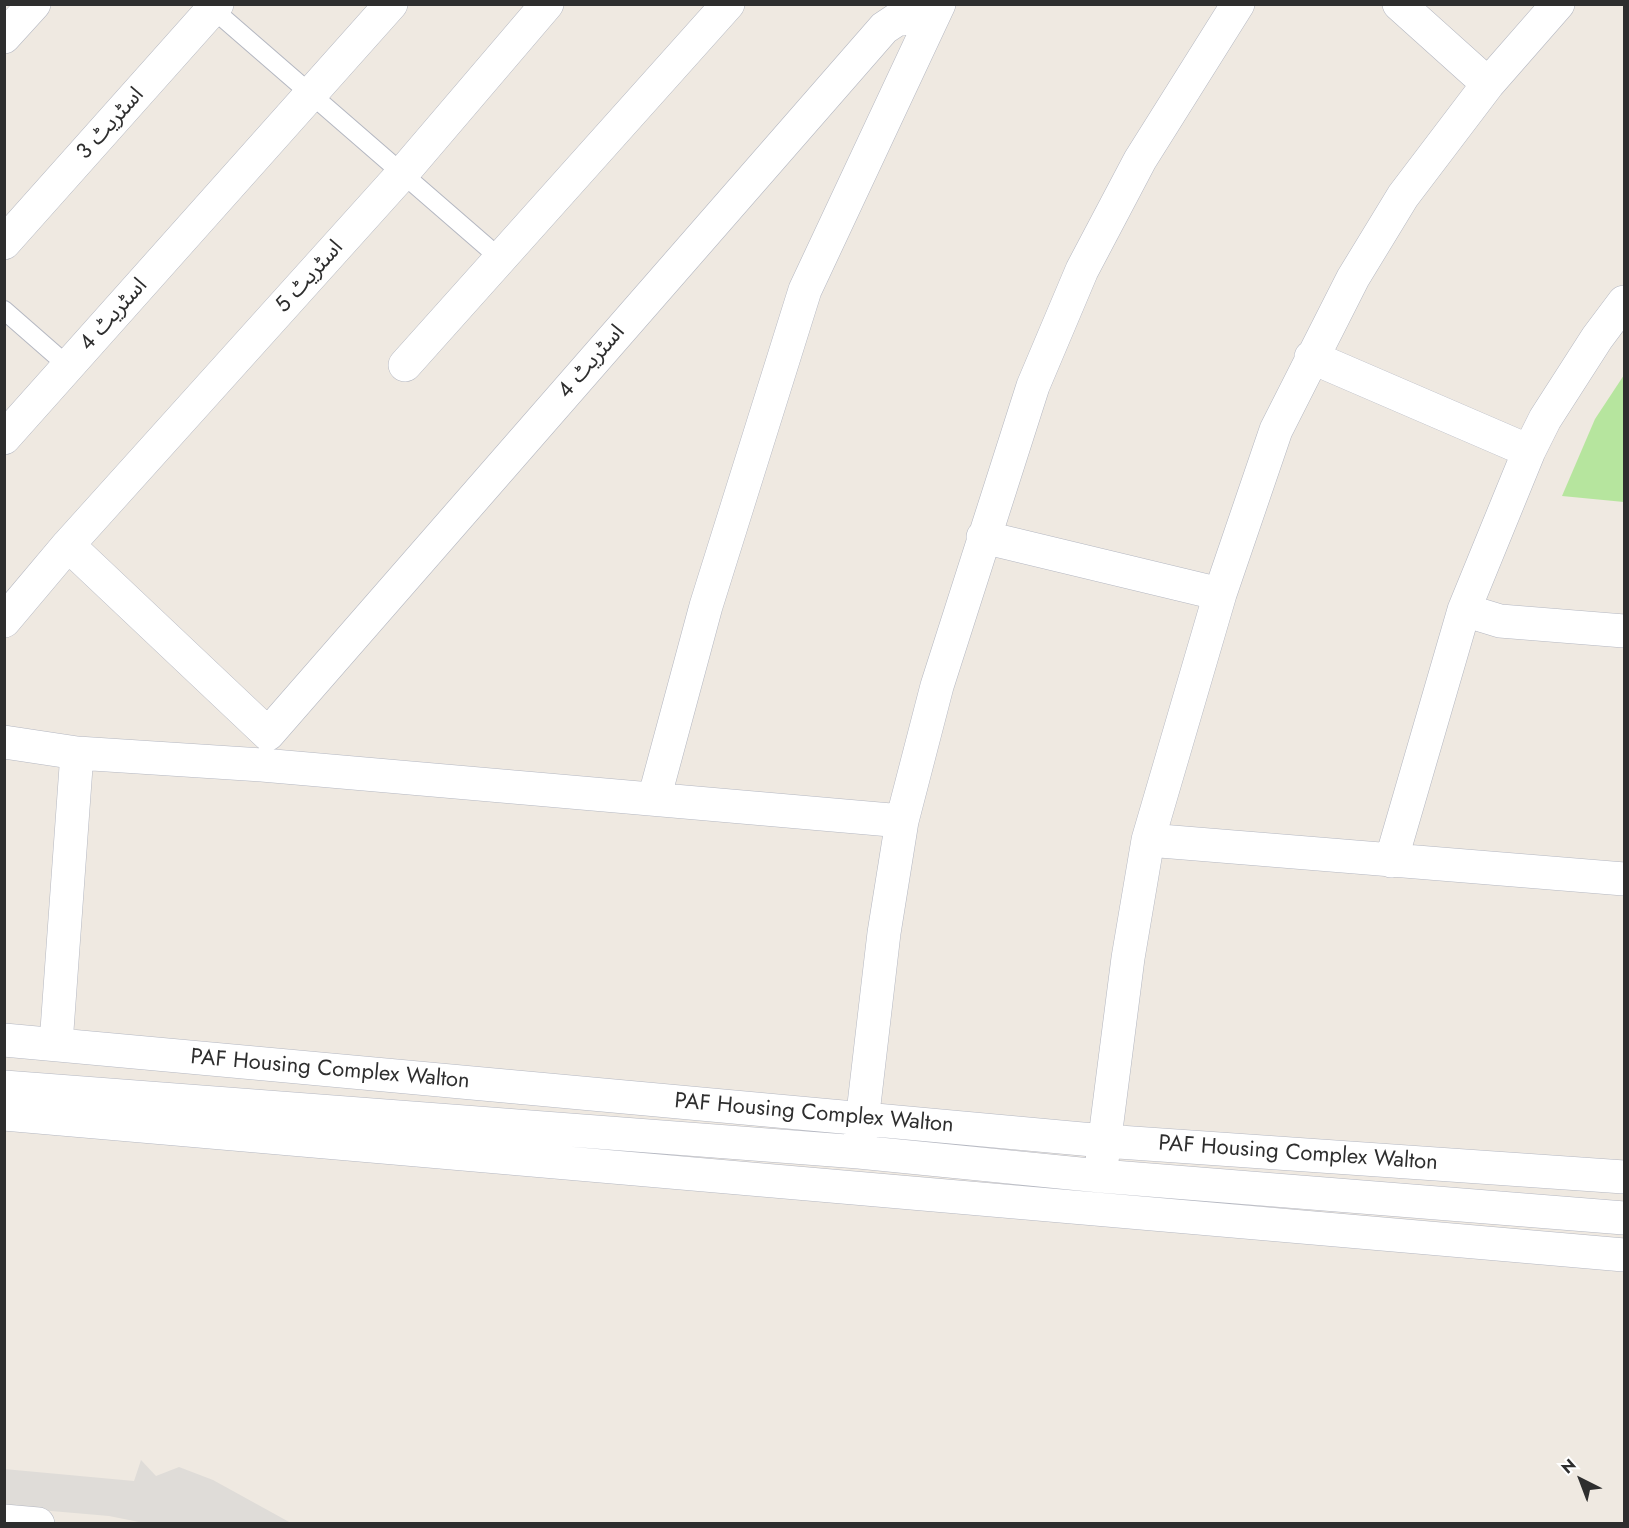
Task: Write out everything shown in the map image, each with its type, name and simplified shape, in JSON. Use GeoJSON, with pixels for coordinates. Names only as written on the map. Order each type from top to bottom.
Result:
{"type":"FeatureCollection","features":[{"type":"Feature","properties":{"kind":"street"},"geometry":{"type":"LineString","coordinates":[[4,37],[34,4]]}},
{"type":"Feature","properties":{"kind":"street","name":"اسٹریٹ 4"},"geometry":{"type":"LineString","coordinates":[[4,438],[391,4]]}},
{"type":"Feature","properties":{"kind":"street","name":"اسٹریٹ 5"},"geometry":{"type":"LineString","coordinates":[[4,621],[68,545],[402,174],[547,4]]}},
{"type":"Feature","properties":{"kind":"street"},"geometry":{"type":"LineString","coordinates":[[405,365],[502,260],[728,4]]}},
{"type":"Feature","properties":{"kind":"street"},"geometry":{"type":"LineString","coordinates":[[859,1152],[884,933],[902,821],[937,686],[983,537],[1033,386],[1082,270],[1140,160],[1238,4]]}},
{"type":"Feature","properties":{"kind":"street"},"geometry":{"type":"LineString","coordinates":[[1399,4],[1488,84]]}},
{"type":"Feature","properties":{"kind":"street"},"geometry":{"type":"LineString","coordinates":[[1100,1176],[1126,969],[1148,840],[1220,594],[1276,430],[1353,278],[1403,196],[1488,84],[1558,4]]}},
{"type":"Feature","properties":{"kind":"street","name":"اسٹریٹ 3"},"geometry":{"type":"LineString","coordinates":[[4,243],[212,6]]}},
{"type":"Feature","properties":{"kind":"street"},"geometry":{"type":"LineString","coordinates":[[654,799],[706,606],[805,290],[934,16]]}},
{"type":"Feature","properties":{"kind":"street","name":"اسٹریٹ 4"},"geometry":{"type":"LineString","coordinates":[[268,734],[884,28],[896,20],[934,16]]}},
{"type":"Feature","properties":{"kind":"street"},"geometry":{"type":"LineString","coordinates":[[1391,861],[1464,610],[1529,452],[1545,419],[1597,338],[1624,302]]}},
{"type":"Feature","properties":{"kind":"street"},"geometry":{"type":"LineString","coordinates":[[1311,357],[1529,452]]}},
{"type":"Feature","properties":{"kind":"street"},"geometry":{"type":"LineString","coordinates":[[983,537],[1220,594]]}},
{"type":"Feature","properties":{"kind":"street"},"geometry":{"type":"LineString","coordinates":[[68,545],[268,734],[262,765]]}},
{"type":"Feature","properties":{"kind":"street"},"geometry":{"type":"LineString","coordinates":[[1464,610],[1500,621],[1624,631]]}},
{"type":"Feature","properties":{"kind":"street"},"geometry":{"type":"LineString","coordinates":[[4,741],[77,753],[262,765],[902,821]]}},
{"type":"Feature","properties":{"kind":"street"},"geometry":{"type":"LineString","coordinates":[[56,1044],[77,753]]}},
{"type":"Feature","properties":{"kind":"street"},"geometry":{"type":"LineString","coordinates":[[1148,840],[1624,879]]}},
{"type":"Feature","properties":{"kind":"street","name":"PAF Housing Complex Walton"},"geometry":{"type":"LineString","coordinates":[[4,1040],[822,1116],[863,1117],[1104,1141],[1624,1177]]}},
{"type":"Feature","properties":{"kind":"street","name":"PAF Housing Complex Walton"},"geometry":{"type":"LineString","coordinates":[[4,1087],[859,1152],[1100,1176],[1620,1217]]}},
{"type":"Feature","properties":{"kind":"street"},"geometry":{"type":"LineString","coordinates":[[4,1114],[1618,1254],[1620,1217]]}},
{"type":"Feature","properties":{"kind":"street"},"geometry":{"type":"LineString","coordinates":[[891,1191],[897,1156]]}},
{"type":"Feature","properties":{"kind":"street"},"geometry":{"type":"LineString","coordinates":[[4,1521],[38,1524]]}},
{"type":"Feature","properties":{"kind":"lane"},"geometry":{"type":"LineString","coordinates":[[212,6],[502,260]]}},
{"type":"Feature","properties":{"kind":"lane"},"geometry":{"type":"LineString","coordinates":[[4,310],[68,366]]}},
{"type":"Feature","properties":{"kind":"green space"},"geometry":{"type":"Polygon","coordinates":[[[1624,375],[1624,502],[1562,496],[1595,419],[1624,375]]]}},
{"type":"Feature","properties":{"kind":"shaded area"},"geometry":{"type":"Polygon","coordinates":[[[141,1460],[156,1476],[179,1467],[213,1480],[291,1523],[144,1523],[109,1516],[5,1507],[4,1469],[134,1481],[141,1460]]]}}]}
